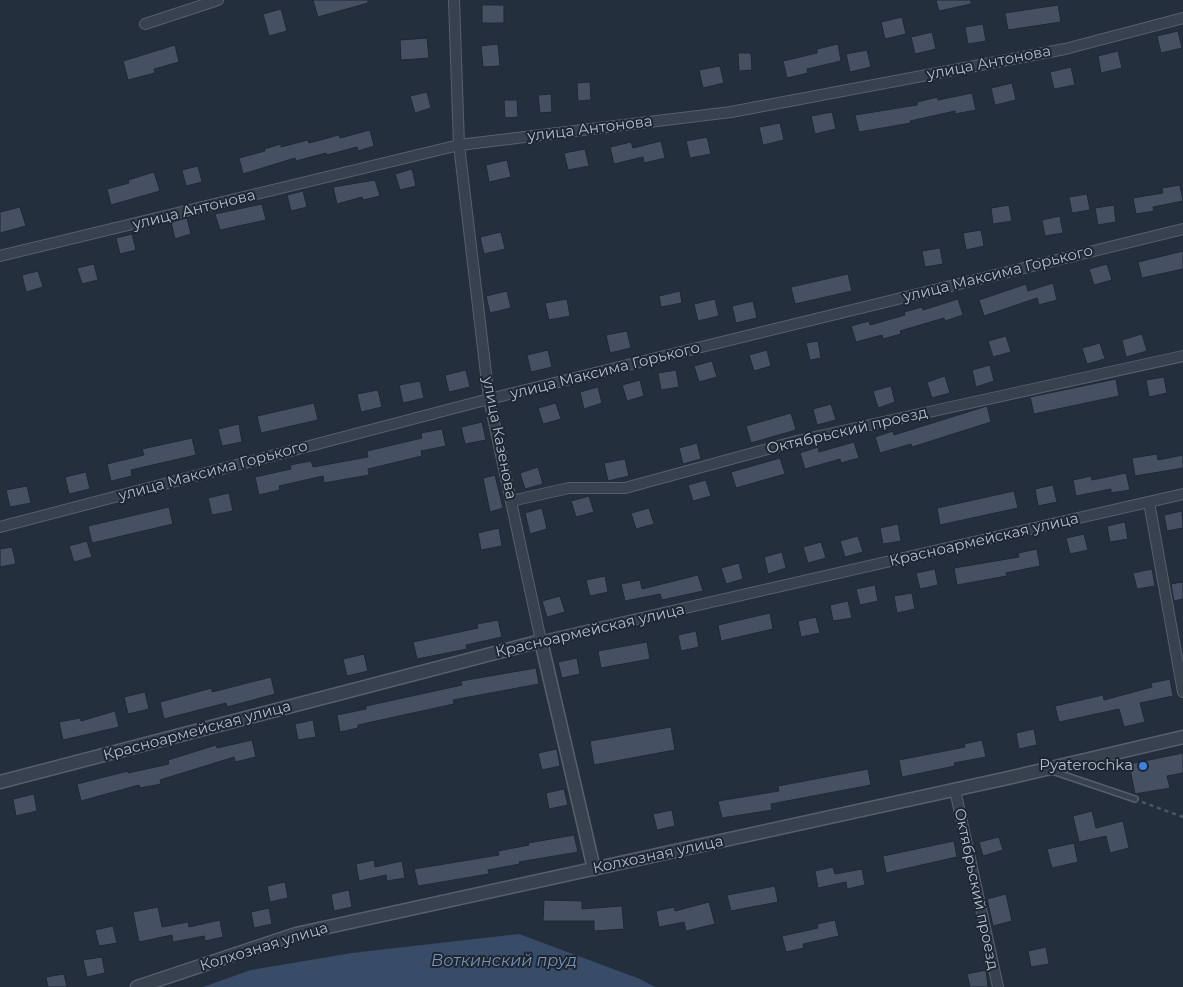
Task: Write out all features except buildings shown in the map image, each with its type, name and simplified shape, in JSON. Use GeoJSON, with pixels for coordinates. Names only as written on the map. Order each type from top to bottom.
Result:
{"type":"FeatureCollection","features":[{"type":"Feature","properties":{"kind":"street"},"geometry":{"type":"LineString","coordinates":[[145,24],[218,0]]}},
{"type":"Feature","properties":{"kind":"street","name":"улица Казенова"},"geometry":{"type":"LineString","coordinates":[[454,0],[460,145],[489,399],[541,641],[594,869]]}},
{"type":"Feature","properties":{"kind":"street","name":"улица Антонова"},"geometry":{"type":"LineString","coordinates":[[0,256],[460,145],[731,112],[1065,49],[1183,18]]}},
{"type":"Feature","properties":{"kind":"street","name":"улица Максима Горького"},"geometry":{"type":"LineString","coordinates":[[0,527],[489,399],[1183,229]]}},
{"type":"Feature","properties":{"kind":"street","name":"Октябрьский проезд"},"geometry":{"type":"LineString","coordinates":[[511,501],[569,488],[625,488],[797,440],[1183,356]]}},
{"type":"Feature","properties":{"kind":"street","name":"Красноармейская улица"},"geometry":{"type":"LineString","coordinates":[[0,782],[541,641],[1183,494]]}},
{"type":"Feature","properties":{"kind":"street"},"geometry":{"type":"LineString","coordinates":[[1149,502],[1183,692]]}},
{"type":"Feature","properties":{"kind":"street","name":"Колхозная улица"},"geometry":{"type":"LineString","coordinates":[[137,987],[296,934],[955,790],[1183,737]]}},
{"type":"Feature","properties":{"kind":"street","name":"Октябрьский проезд"},"geometry":{"type":"LineString","coordinates":[[955,790],[998,987]]}},
{"type":"Feature","properties":{"kind":"lane"},"geometry":{"type":"LineString","coordinates":[[1047,769],[1135,799]]}},
{"type":"Feature","properties":{"kind":"path"},"geometry":{"type":"LineString","coordinates":[[1135,799],[1183,817]]}},
{"type":"Feature","properties":{"kind":"water","name":"Воткинский пруд"},"geometry":{"type":"Polygon","coordinates":[[[519,934],[640,979],[655,987],[203,987],[251,970],[352,953],[519,934]]]}},
{"type":"Feature","properties":{"kind":"place","name":"Pyaterochka"},"geometry":{"type":"Point","coordinates":[1143,766]}}]}
